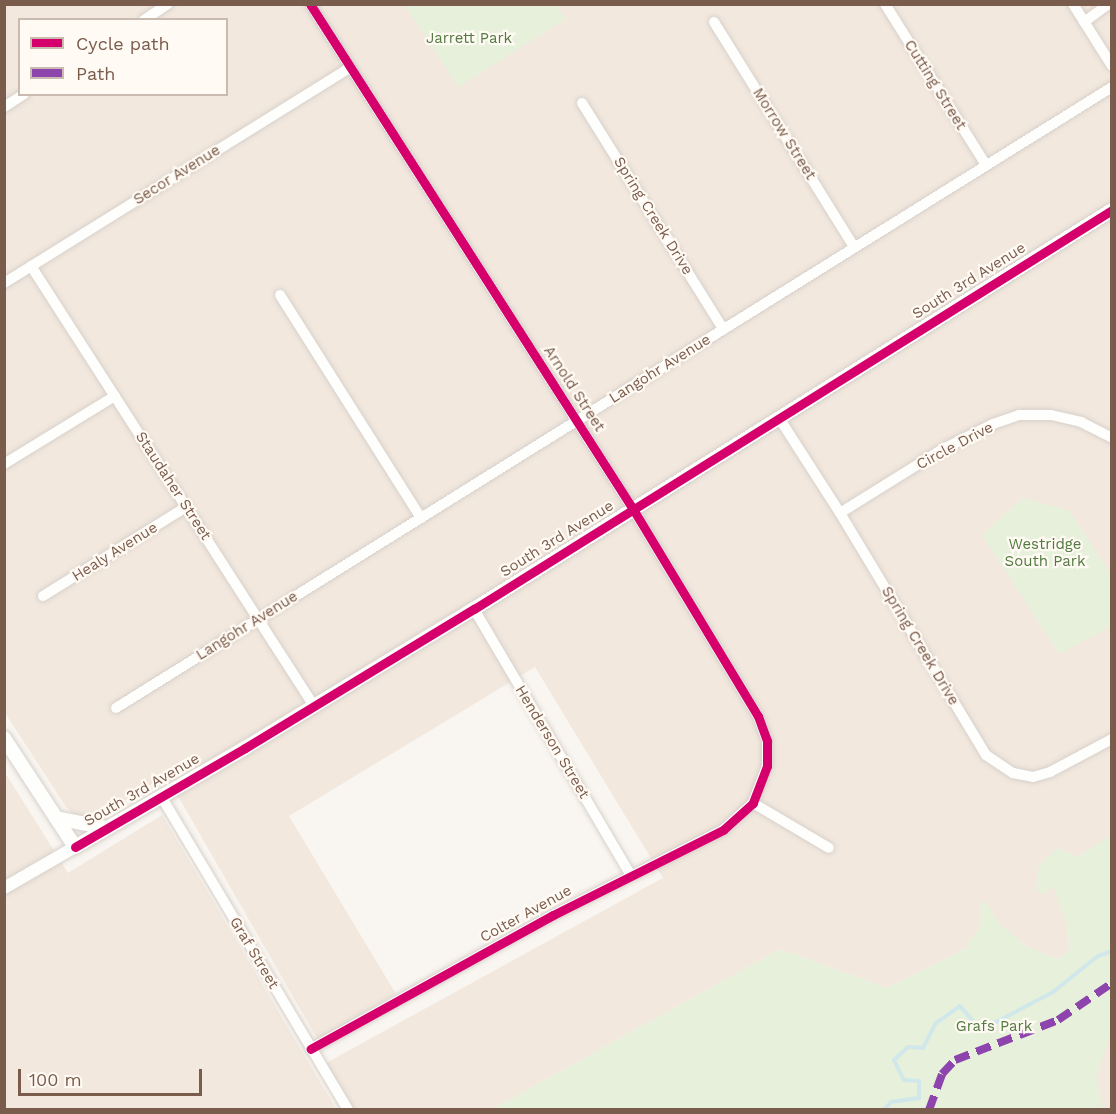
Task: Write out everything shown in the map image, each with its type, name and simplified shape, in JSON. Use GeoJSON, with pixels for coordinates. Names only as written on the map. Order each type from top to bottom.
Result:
{"type":"FeatureCollection","features":[{"type":"Feature","properties":{"kind":"main road","name":"South 3rd Avenue"},"geometry":{"type":"LineString","coordinates":[[75,847],[315,706],[474,609],[1112,210]]}},
{"type":"Feature","properties":{"kind":"main road"},"geometry":{"type":"LineString","coordinates":[[4,738],[75,847]]}},
{"type":"Feature","properties":{"kind":"main road"},"geometry":{"type":"LineString","coordinates":[[56,818],[107,828]]}},
{"type":"Feature","properties":{"kind":"street"},"geometry":{"type":"LineString","coordinates":[[147,18],[168,4]]}},
{"type":"Feature","properties":{"kind":"street","name":"Arnold Street"},"geometry":{"type":"LineString","coordinates":[[310,4],[633,509],[758,716],[767,741],[767,765],[753,803]]}},
{"type":"Feature","properties":{"kind":"street","name":"Cutting Street"},"geometry":{"type":"LineString","coordinates":[[885,4],[986,165]]}},
{"type":"Feature","properties":{"kind":"street"},"geometry":{"type":"LineString","coordinates":[[1073,4],[1112,66]]}},
{"type":"Feature","properties":{"kind":"street"},"geometry":{"type":"LineString","coordinates":[[1084,22],[1109,4]]}},
{"type":"Feature","properties":{"kind":"street","name":"Morrow Street"},"geometry":{"type":"LineString","coordinates":[[714,22],[855,247]]}},
{"type":"Feature","properties":{"kind":"street","name":"Secor Avenue"},"geometry":{"type":"LineString","coordinates":[[4,283],[350,68]]}},
{"type":"Feature","properties":{"kind":"street","name":"Langohr Avenue"},"geometry":{"type":"LineString","coordinates":[[116,708],[1112,87]]}},
{"type":"Feature","properties":{"kind":"street"},"geometry":{"type":"LineString","coordinates":[[4,107],[21,96]]}},
{"type":"Feature","properties":{"kind":"street","name":"Spring Creek Drive"},"geometry":{"type":"LineString","coordinates":[[582,103],[723,329]]}},
{"type":"Feature","properties":{"kind":"street","name":"Staudaher Street"},"geometry":{"type":"LineString","coordinates":[[31,266],[315,706]]}},
{"type":"Feature","properties":{"kind":"street"},"geometry":{"type":"LineString","coordinates":[[280,295],[420,518]]}},
{"type":"Feature","properties":{"kind":"street"},"geometry":{"type":"LineString","coordinates":[[4,464],[115,396]]}},
{"type":"Feature","properties":{"kind":"street","name":"Circle Drive"},"geometry":{"type":"LineString","coordinates":[[840,513],[951,444],[993,424],[1019,415],[1051,416],[1081,422],[1112,438]]}},
{"type":"Feature","properties":{"kind":"street","name":"Spring Creek Drive"},"geometry":{"type":"LineString","coordinates":[[779,418],[840,513],[986,755],[1013,773],[1033,777],[1050,772],[1112,739]]}},
{"type":"Feature","properties":{"kind":"street","name":"Healy Avenue"},"geometry":{"type":"LineString","coordinates":[[43,596],[186,507]]}},
{"type":"Feature","properties":{"kind":"street","name":"Henderson Street"},"geometry":{"type":"LineString","coordinates":[[474,609],[630,874]]}},
{"type":"Feature","properties":{"kind":"street","name":"Graf Street"},"geometry":{"type":"LineString","coordinates":[[161,796],[348,1110]]}},
{"type":"Feature","properties":{"kind":"street"},"geometry":{"type":"LineString","coordinates":[[753,803],[829,848]]}},
{"type":"Feature","properties":{"kind":"street","name":"Colter Avenue"},"geometry":{"type":"LineString","coordinates":[[310,1049],[630,874],[723,830],[753,803]]}},
{"type":"Feature","properties":{"kind":"street"},"geometry":{"type":"LineString","coordinates":[[4,888],[75,847]]}},
{"type":"Feature","properties":{"kind":"shaded area"},"geometry":{"type":"Polygon","coordinates":[[[5,5],[1111,5],[1111,883],[1063,896],[1070,950],[1058,962],[1000,932],[887,988],[780,949],[493,1109],[354,1109],[326,1063],[663,878],[535,667],[289,816],[396,994],[318,1040],[166,775],[86,825],[66,807],[5,713],[5,5]]]}},
{"type":"Feature","properties":{"kind":"shaded area"},"geometry":{"type":"Polygon","coordinates":[[[4,771],[68,873],[162,815],[336,1109],[5,1109],[4,771]]]}},
{"type":"Feature","properties":{"kind":"shaded area"},"geometry":{"type":"Polygon","coordinates":[[[1111,1025],[1111,1109],[1100,1109],[1085,1075],[1111,1025]]]}},
{"type":"Feature","properties":{"kind":"green space","name":"Jarrett Park"},"geometry":{"type":"Polygon","coordinates":[[[405,5],[557,5],[566,19],[458,87],[405,5]]]}},
{"type":"Feature","properties":{"kind":"green space","name":"Westridge South Park"},"geometry":{"type":"Polygon","coordinates":[[[1023,498],[1070,511],[1111,575],[1110,627],[1059,654],[982,535],[1023,498]]]}},
{"type":"Feature","properties":{"kind":"green space","name":"Grafs Park"},"geometry":{"type":"Polygon","coordinates":[[[1111,832],[1111,1034],[1096,1077],[1103,1109],[493,1109],[780,949],[887,988],[969,947],[967,944],[980,927],[981,901],[988,905],[999,923],[1026,946],[1057,959],[1070,950],[1067,926],[1054,887],[1041,894],[1036,888],[1039,865],[1058,848],[1077,857],[1101,842],[1111,832]]]}},
{"type":"Feature","properties":{"kind":"waterway"},"geometry":{"type":"LineString","coordinates":[[884,1110],[891,1102],[919,1098],[919,1081],[904,1080],[894,1060],[908,1047],[923,1048],[936,1023],[960,1006],[981,1030],[1053,992],[1098,956],[1112,951]]}},
{"type":"Feature","properties":{"kind":"marked path"},"geometry":{"type":"LineString","coordinates":[[929,1110],[942,1074],[955,1060],[1058,1020],[1112,983]]}},
{"type":"Feature","properties":{"kind":"cycle path"},"geometry":{"type":"LineString","coordinates":[[310,4],[633,509],[758,716],[767,741],[767,766],[753,803],[723,830],[553,915],[310,1049]]}},
{"type":"Feature","properties":{"kind":"cycle path"},"geometry":{"type":"LineString","coordinates":[[75,847],[245,748],[474,609],[1112,210]]}}]}
